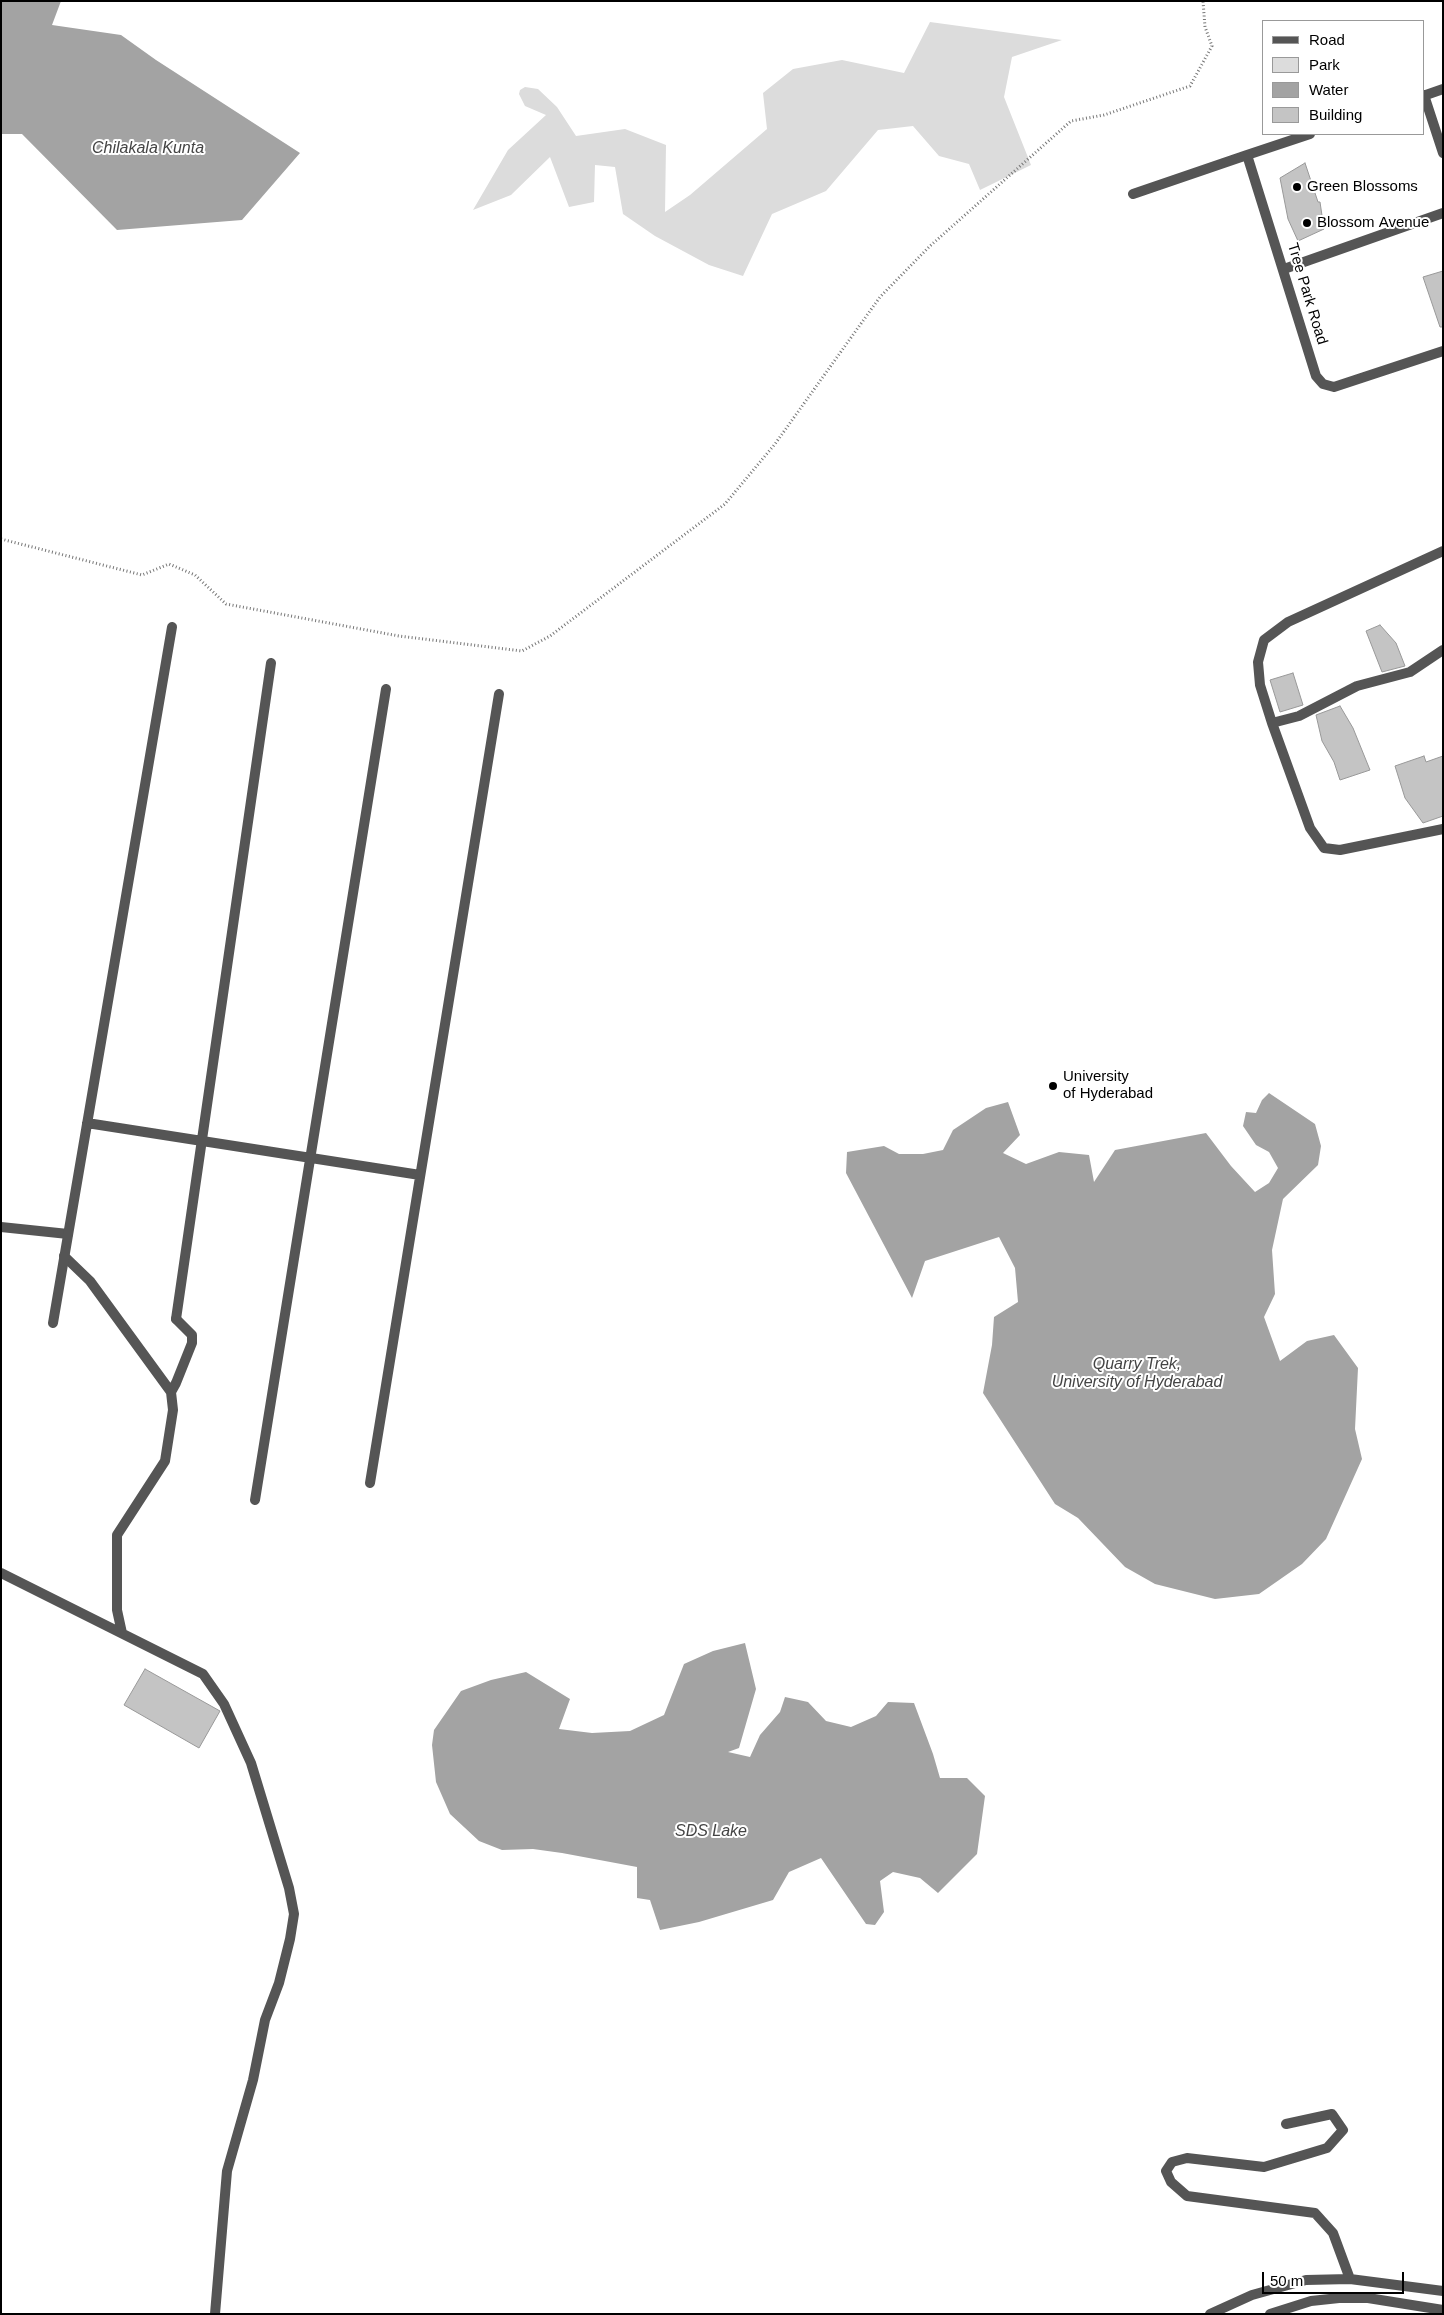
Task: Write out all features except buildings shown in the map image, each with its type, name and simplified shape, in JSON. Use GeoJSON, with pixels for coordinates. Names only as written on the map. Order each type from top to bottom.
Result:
{"type":"FeatureCollection","features":[{"type":"Feature","properties":{"kind":"street"},"geometry":{"type":"LineString","coordinates":[[1424,96],[1443,89]]}},
{"type":"Feature","properties":{"kind":"street"},"geometry":{"type":"LineString","coordinates":[[1424,99],[1443,153]]}},
{"type":"Feature","properties":{"kind":"street"},"geometry":{"type":"LineString","coordinates":[[1133,194],[1307,135]]}},
{"type":"Feature","properties":{"kind":"street","name":"Tree Park Road"},"geometry":{"type":"LineString","coordinates":[[1247,155],[1316,376],[1323,384],[1334,387],[1443,351]]}},
{"type":"Feature","properties":{"kind":"street"},"geometry":{"type":"LineString","coordinates":[[1284,269],[1443,213]]}},
{"type":"Feature","properties":{"kind":"street"},"geometry":{"type":"LineString","coordinates":[[1443,551],[1288,622],[1264,640],[1258,662],[1260,685],[1272,722],[1310,828],[1324,848],[1340,850],[1443,828]]}},
{"type":"Feature","properties":{"kind":"street"},"geometry":{"type":"LineString","coordinates":[[53,1323],[172,627]]}},
{"type":"Feature","properties":{"kind":"street"},"geometry":{"type":"LineString","coordinates":[[1272,722],[1299,716],[1357,686],[1410,672],[1443,650]]}},
{"type":"Feature","properties":{"kind":"street"},"geometry":{"type":"LineString","coordinates":[[170,1392],[176,1383],[192,1343],[192,1335],[176,1319],[271,663]]}},
{"type":"Feature","properties":{"kind":"street"},"geometry":{"type":"LineString","coordinates":[[255,1500],[386,689]]}},
{"type":"Feature","properties":{"kind":"street"},"geometry":{"type":"LineString","coordinates":[[370,1483],[499,694]]}},
{"type":"Feature","properties":{"kind":"street"},"geometry":{"type":"LineString","coordinates":[[87,1124],[310,1156],[420,1175]]}},
{"type":"Feature","properties":{"kind":"street"},"geometry":{"type":"LineString","coordinates":[[1,1227],[68,1234]]}},
{"type":"Feature","properties":{"kind":"street"},"geometry":{"type":"LineString","coordinates":[[64,1256],[90,1282],[170,1392],[173,1410],[165,1461],[117,1535],[117,1610],[122,1633]]}},
{"type":"Feature","properties":{"kind":"street"},"geometry":{"type":"LineString","coordinates":[[1,1573],[203,1674],[224,1704],[251,1762],[289,1888],[294,1914],[281,1974],[265,2020],[253,2080],[226,2171],[215,2314]]}},
{"type":"Feature","properties":{"kind":"street"},"geometry":{"type":"LineString","coordinates":[[1286,2124],[1332,2114],[1343,2130],[1327,2148],[1264,2167],[1187,2158],[1172,2162],[1166,2171],[1171,2182],[1187,2196],[1315,2213],[1332,2233],[1350,2279]]}},
{"type":"Feature","properties":{"kind":"street"},"geometry":{"type":"LineString","coordinates":[[1210,2314],[1252,2295],[1306,2280],[1350,2279],[1443,2292]]}},
{"type":"Feature","properties":{"kind":"street"},"geometry":{"type":"LineString","coordinates":[[1270,2314],[1311,2302],[1339,2298],[1368,2298],[1443,2310]]}},
{"type":"Feature","properties":{"kind":"path"},"geometry":{"type":"LineString","coordinates":[[1,539],[142,575],[169,564],[195,574],[226,604],[399,636],[522,651],[550,636],[724,504],[774,444],[880,297],[930,246],[1070,121],[1104,115],[1190,86],[1212,46],[1205,27],[1203,1]]}},
{"type":"Feature","properties":{"kind":"green space"},"geometry":{"type":"Polygon","coordinates":[[[930,22],[1062,40],[1012,57],[1004,97],[1031,165],[980,190],[969,164],[939,156],[913,126],[878,130],[826,191],[772,214],[743,276],[709,265],[655,236],[623,214],[615,167],[595,165],[594,202],[569,207],[550,157],[511,195],[473,210],[508,150],[546,115],[525,106],[519,94],[520,90],[525,87],[538,89],[557,107],[576,136],[625,129],[666,145],[665,212],[690,195],[767,129],[763,93],[793,69],[842,60],[904,73],[930,22]]]}},
{"type":"Feature","properties":{"kind":"water","name":"Chilakala Kunta"},"geometry":{"type":"Polygon","coordinates":[[[1,1],[61,1],[52,25],[121,35],[156,60],[300,153],[242,220],[117,230],[22,134],[1,134],[1,1]]]}},
{"type":"Feature","properties":{"kind":"water","name":"Quarry Trek, University of Hyderabad"},"geometry":{"type":"Polygon","coordinates":[[[1269,1093],[1315,1124],[1321,1146],[1318,1165],[1283,1199],[1272,1250],[1275,1294],[1264,1317],[1280,1361],[1307,1341],[1334,1335],[1358,1368],[1355,1429],[1362,1459],[1326,1539],[1302,1564],[1259,1594],[1215,1599],[1155,1584],[1125,1567],[1078,1518],[1055,1504],[983,1393],[992,1345],[994,1317],[1018,1302],[1015,1268],[999,1237],[925,1261],[912,1298],[846,1173],[847,1152],[884,1146],[899,1154],[923,1154],[943,1150],[953,1130],[986,1108],[1008,1102],[1020,1135],[1003,1153],[1026,1164],[1059,1152],[1089,1155],[1094,1182],[1115,1150],[1206,1133],[1231,1166],[1255,1192],[1269,1183],[1278,1168],[1269,1152],[1256,1145],[1243,1126],[1246,1112],[1256,1113],[1262,1100],[1269,1093]]]}},
{"type":"Feature","properties":{"kind":"water","name":"SDS Lake"},"geometry":{"type":"Polygon","coordinates":[[[745,1643],[756,1689],[739,1748],[728,1752],[750,1757],[760,1735],[780,1712],[785,1697],[808,1702],[826,1721],[851,1727],[876,1716],[888,1702],[914,1703],[940,1778],[967,1778],[985,1796],[977,1854],[938,1893],[920,1878],[893,1872],[880,1881],[884,1912],[875,1925],[866,1924],[821,1858],[789,1872],[773,1900],[699,1922],[660,1930],[650,1900],[637,1898],[637,1867],[533,1849],[502,1850],[479,1841],[450,1814],[436,1782],[432,1745],[434,1730],[461,1691],[491,1680],[526,1672],[570,1699],[559,1729],[592,1733],[630,1731],[664,1715],[684,1664],[713,1651],[745,1643]]]}},
{"type":"Feature","properties":{"kind":"place","name":"Green Blossoms"},"geometry":{"type":"Point","coordinates":[1297,187]}},
{"type":"Feature","properties":{"kind":"place","name":"Blossom Avenue"},"geometry":{"type":"Point","coordinates":[1307,223]}},
{"type":"Feature","properties":{"kind":"place","name":"University of Hyderabad"},"geometry":{"type":"Point","coordinates":[1053,1086]}}]}
